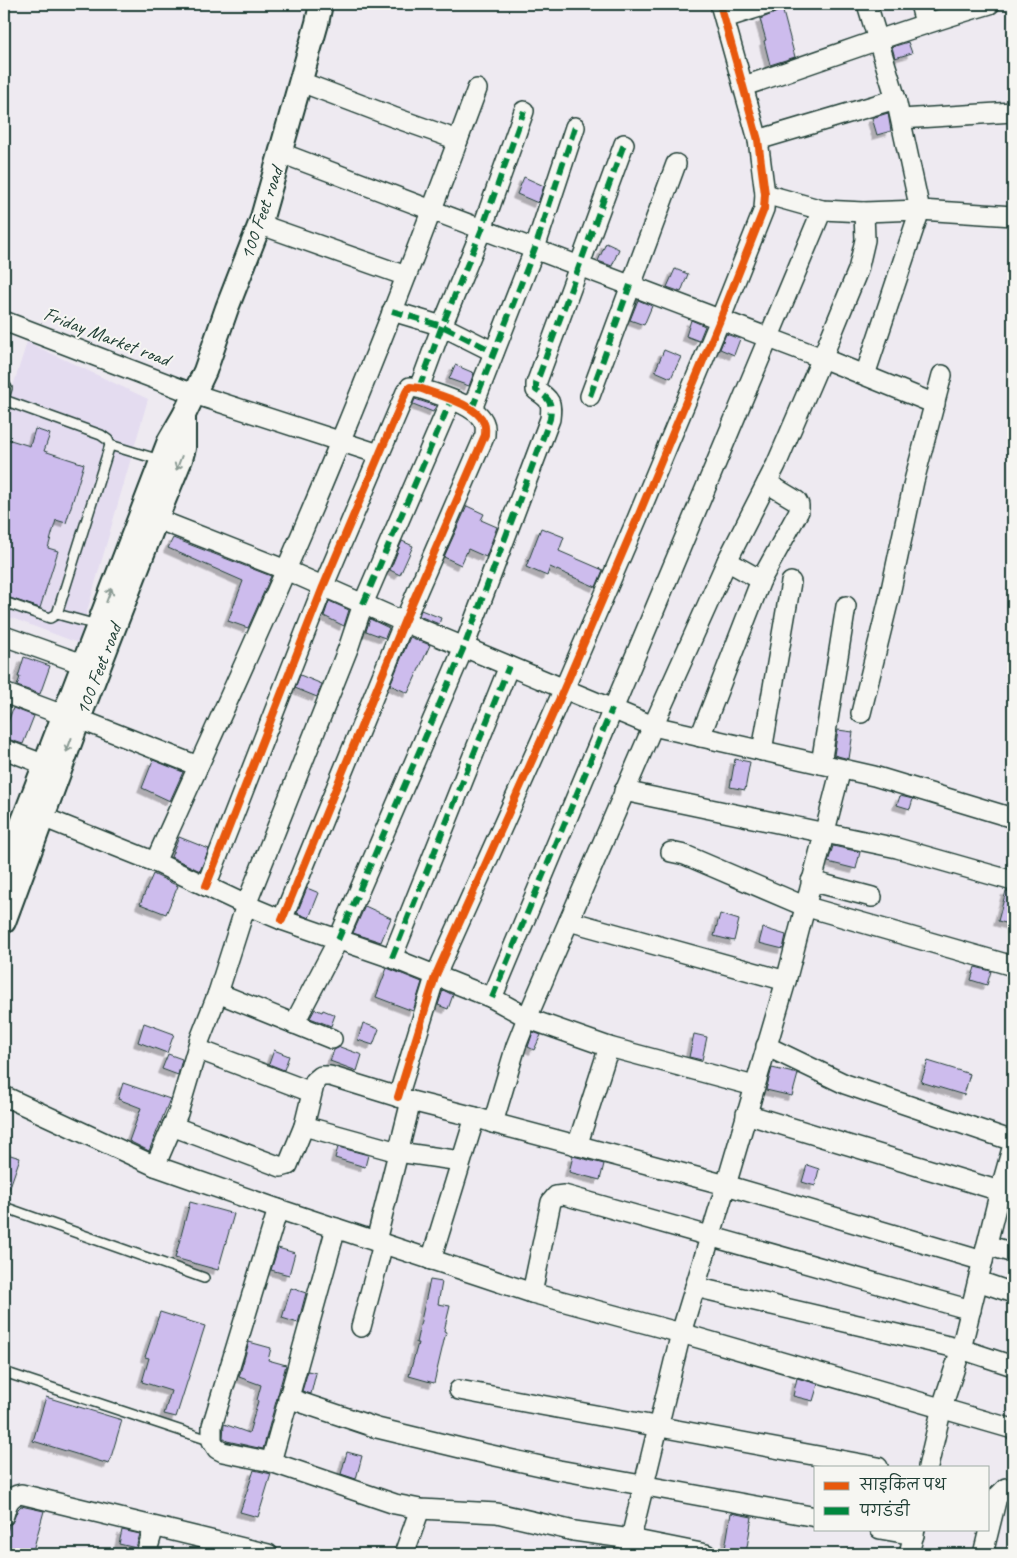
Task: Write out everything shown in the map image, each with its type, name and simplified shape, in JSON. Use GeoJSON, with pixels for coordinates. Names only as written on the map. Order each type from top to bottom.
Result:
{"type":"FeatureCollection","features":[{"type":"Feature","properties":{"kind":"street","name":"100 Feet road"},"geometry":{"type":"LineString","coordinates":[[4,870],[34,814],[148,516],[161,461],[205,371],[261,221],[301,82],[321,4]]}},
{"type":"Feature","properties":{"kind":"street"},"geometry":{"type":"LineString","coordinates":[[361,1327],[398,1152],[404,1099],[435,976],[564,689],[720,320],[764,208],[765,194],[758,140],[723,11],[769,4]]}},
{"type":"Feature","properties":{"kind":"street"},"geometry":{"type":"LineString","coordinates":[[865,375],[920,210],[896,99],[867,4]]}},
{"type":"Feature","properties":{"kind":"street"},"geometry":{"type":"LineString","coordinates":[[920,4],[925,23]]}},
{"type":"Feature","properties":{"kind":"street"},"geometry":{"type":"LineString","coordinates":[[744,86],[879,41],[925,23],[990,4]]}},
{"type":"Feature","properties":{"kind":"street"},"geometry":{"type":"LineString","coordinates":[[301,82],[458,140]]}},
{"type":"Feature","properties":{"kind":"street"},"geometry":{"type":"LineString","coordinates":[[155,862],[286,570],[340,442],[477,89]]}},
{"type":"Feature","properties":{"kind":"street"},"geometry":{"type":"LineString","coordinates":[[758,140],[896,99]]}},
{"type":"Feature","properties":{"kind":"street"},"geometry":{"type":"LineString","coordinates":[[419,388],[482,229],[524,111]]}},
{"type":"Feature","properties":{"kind":"street"},"geometry":{"type":"LineString","coordinates":[[901,119],[1013,112]]}},
{"type":"Feature","properties":{"kind":"street"},"geometry":{"type":"LineString","coordinates":[[472,409],[535,248],[575,127]]}},
{"type":"Feature","properties":{"kind":"street"},"geometry":{"type":"LineString","coordinates":[[294,1024],[338,940],[464,647],[550,419],[551,403],[546,396],[536,390],[536,384],[624,144]]}},
{"type":"Feature","properties":{"kind":"street"},"geometry":{"type":"LineString","coordinates":[[281,153],[580,265],[768,339],[822,358],[935,404]]}},
{"type":"Feature","properties":{"kind":"street"},"geometry":{"type":"LineString","coordinates":[[590,396],[676,164]]}},
{"type":"Feature","properties":{"kind":"street"},"geometry":{"type":"LineString","coordinates":[[765,194],[822,210],[864,212],[920,210],[1013,216]]}},
{"type":"Feature","properties":{"kind":"street"},"geometry":{"type":"LineString","coordinates":[[492,998],[822,210]]}},
{"type":"Feature","properties":{"kind":"street"},"geometry":{"type":"LineString","coordinates":[[431,1260],[461,1161],[484,1120],[624,791],[726,561],[776,466],[822,358],[858,270],[865,240],[864,212]]}},
{"type":"Feature","properties":{"kind":"street"},"geometry":{"type":"LineString","coordinates":[[261,221],[270,228],[406,276]]}},
{"type":"Feature","properties":{"kind":"street"},"geometry":{"type":"LineString","coordinates":[[392,311],[442,326],[494,352]]}},
{"type":"Feature","properties":{"kind":"street","name":"Friday Market road"},"geometry":{"type":"LineString","coordinates":[[4,321],[194,394],[379,454]]}},
{"type":"Feature","properties":{"kind":"street"},"geometry":{"type":"LineString","coordinates":[[861,713],[889,599],[914,480],[942,375]]}},
{"type":"Feature","properties":{"kind":"street"},"geometry":{"type":"LineString","coordinates":[[206,886],[323,587],[406,392],[410,387],[419,388],[472,409],[480,416],[485,425],[485,435],[404,622],[282,920]]}},
{"type":"Feature","properties":{"kind":"street"},"geometry":{"type":"LineString","coordinates":[[155,1166],[178,1113],[197,1049],[218,993],[246,905],[349,646],[363,604],[451,400]]}},
{"type":"Feature","properties":{"kind":"street","name":"100 Feet road"},"geometry":{"type":"LineString","coordinates":[[90,667],[97,625],[148,516],[182,459],[184,416]]}},
{"type":"Feature","properties":{"kind":"street"},"geometry":{"type":"LineString","coordinates":[[700,737],[761,580],[799,511],[797,501],[767,483]]}},
{"type":"Feature","properties":{"kind":"street"},"geometry":{"type":"LineString","coordinates":[[148,516],[286,570],[404,622],[653,726],[874,776],[1013,818]]}},
{"type":"Feature","properties":{"kind":"street"},"geometry":{"type":"LineString","coordinates":[[726,561],[761,580]]}},
{"type":"Feature","properties":{"kind":"street"},"geometry":{"type":"LineString","coordinates":[[762,751],[791,582]]}},
{"type":"Feature","properties":{"kind":"street"},"geometry":{"type":"LineString","coordinates":[[820,764],[846,606]]}},
{"type":"Feature","properties":{"kind":"street"},"geometry":{"type":"LineString","coordinates":[[4,636],[90,667]]}},
{"type":"Feature","properties":{"kind":"street"},"geometry":{"type":"LineString","coordinates":[[392,958],[509,666]]}},
{"type":"Feature","properties":{"kind":"street"},"geometry":{"type":"LineString","coordinates":[[4,693],[198,766]]}},
{"type":"Feature","properties":{"kind":"street","name":"100 Feet road"},"geometry":{"type":"LineString","coordinates":[[4,922],[34,814],[43,764],[71,717]]}},
{"type":"Feature","properties":{"kind":"street"},"geometry":{"type":"LineString","coordinates":[[4,749],[43,764]]}},
{"type":"Feature","properties":{"kind":"street"},"geometry":{"type":"LineString","coordinates":[[629,1547],[681,1333],[786,981],[840,769]]}},
{"type":"Feature","properties":{"kind":"street"},"geometry":{"type":"LineString","coordinates":[[624,791],[897,848],[1013,881]]}},
{"type":"Feature","properties":{"kind":"street"},"geometry":{"type":"LineString","coordinates":[[34,814],[155,862],[282,920],[392,958],[492,998],[528,1018],[609,1046],[754,1086]]}},
{"type":"Feature","properties":{"kind":"street"},"geometry":{"type":"LineString","coordinates":[[671,852],[685,855],[804,906],[1013,966]]}},
{"type":"Feature","properties":{"kind":"street"},"geometry":{"type":"LineString","coordinates":[[811,881],[872,896]]}},
{"type":"Feature","properties":{"kind":"street"},"geometry":{"type":"LineString","coordinates":[[570,921],[786,981]]}},
{"type":"Feature","properties":{"kind":"street"},"geometry":{"type":"LineString","coordinates":[[218,993],[332,1039]]}},
{"type":"Feature","properties":{"kind":"street"},"geometry":{"type":"LineString","coordinates":[[576,1146],[609,1046]]}},
{"type":"Feature","properties":{"kind":"street"},"geometry":{"type":"LineString","coordinates":[[766,1046],[844,1084],[1013,1141]]}},
{"type":"Feature","properties":{"kind":"street"},"geometry":{"type":"LineString","coordinates":[[197,1049],[311,1092]]}},
{"type":"Feature","properties":{"kind":"street"},"geometry":{"type":"LineString","coordinates":[[172,1126],[281,1167],[288,1165],[304,1126],[315,1081],[321,1076],[330,1076],[404,1099],[726,1186],[985,1253],[1013,1253]]}},
{"type":"Feature","properties":{"kind":"street"},"geometry":{"type":"LineString","coordinates":[[4,1096],[155,1166],[431,1260],[532,1293],[681,1333],[1013,1429]]}},
{"type":"Feature","properties":{"kind":"street"},"geometry":{"type":"LineString","coordinates":[[746,1114],[1007,1193]]}},
{"type":"Feature","properties":{"kind":"street"},"geometry":{"type":"LineString","coordinates":[[304,1126],[398,1152],[461,1161]]}},
{"type":"Feature","properties":{"kind":"street"},"geometry":{"type":"LineString","coordinates":[[928,1466],[942,1407],[961,1349],[985,1253],[1007,1193],[1013,1145]]}},
{"type":"Feature","properties":{"kind":"street"},"geometry":{"type":"LineString","coordinates":[[532,1293],[551,1202],[556,1196],[564,1195],[971,1310]]}},
{"type":"Feature","properties":{"kind":"street"},"geometry":{"type":"LineString","coordinates":[[278,1209],[212,1426],[212,1442],[218,1449],[223,1452],[271,1462],[318,1477],[375,1499],[420,1509],[497,1513],[574,1531],[629,1547],[706,1554]]}},
{"type":"Feature","properties":{"kind":"street"},"geometry":{"type":"LineString","coordinates":[[271,1462],[336,1228]]}},
{"type":"Feature","properties":{"kind":"street"},"geometry":{"type":"LineString","coordinates":[[978,1281],[1013,1293]]}},
{"type":"Feature","properties":{"kind":"street"},"geometry":{"type":"LineString","coordinates":[[695,1287],[961,1349],[1013,1366]]}},
{"type":"Feature","properties":{"kind":"street"},"geometry":{"type":"LineString","coordinates":[[459,1390],[872,1466]]}},
{"type":"Feature","properties":{"kind":"street"},"geometry":{"type":"LineString","coordinates":[[288,1398],[377,1428],[530,1464],[814,1518]]}},
{"type":"Feature","properties":{"kind":"street"},"geometry":{"type":"LineString","coordinates":[[990,1526],[997,1497],[1006,1488],[1013,1489]]}},
{"type":"Feature","properties":{"kind":"street"},"geometry":{"type":"LineString","coordinates":[[4,1515],[10,1498],[21,1494],[245,1552],[268,1554]]}},
{"type":"Feature","properties":{"kind":"street"},"geometry":{"type":"LineString","coordinates":[[404,1554],[420,1509]]}},
{"type":"Feature","properties":{"kind":"street"},"geometry":{"type":"LineString","coordinates":[[146,1554],[154,1527]]}},
{"type":"Feature","properties":{"kind":"street"},"geometry":{"type":"LineString","coordinates":[[891,1530],[914,1532],[909,1554]]}},
{"type":"Feature","properties":{"kind":"street"},"geometry":{"type":"LineString","coordinates":[[983,1554],[989,1530]]}},
{"type":"Feature","properties":{"kind":"lane"},"geometry":{"type":"LineString","coordinates":[[4,383],[7,388],[4,399],[101,435],[108,440],[110,445],[57,614],[50,618],[4,602]]}},
{"type":"Feature","properties":{"kind":"lane"},"geometry":{"type":"LineString","coordinates":[[110,445],[161,461]]}},
{"type":"Feature","properties":{"kind":"lane"},"geometry":{"type":"LineString","coordinates":[[57,614],[97,625]]}},
{"type":"Feature","properties":{"kind":"lane"},"geometry":{"type":"LineString","coordinates":[[4,1207],[204,1278]]}},
{"type":"Feature","properties":{"kind":"lane"},"geometry":{"type":"LineString","coordinates":[[4,1372],[212,1442]]}},
{"type":"Feature","properties":{"kind":"shaded area"},"geometry":{"type":"Polygon","coordinates":[[[27,342],[148,399],[78,643],[4,615],[4,415],[27,342]]]}},
{"type":"Feature","properties":{"kind":"building"},"geometry":{"type":"Polygon","coordinates":[[[781,4],[795,57],[770,65],[760,19],[777,12],[781,4]]]}},
{"type":"Feature","properties":{"kind":"building"},"geometry":{"type":"Polygon","coordinates":[[[908,42],[912,53],[895,58],[892,47],[908,42]]]}},
{"type":"Feature","properties":{"kind":"building"},"geometry":{"type":"Polygon","coordinates":[[[888,113],[891,131],[877,135],[872,118],[888,113]]]}},
{"type":"Feature","properties":{"kind":"building"},"geometry":{"type":"Polygon","coordinates":[[[524,177],[544,186],[538,203],[517,194],[524,177]]]}},
{"type":"Feature","properties":{"kind":"building"},"geometry":{"type":"Polygon","coordinates":[[[606,243],[619,249],[612,266],[598,261],[606,243]]]}},
{"type":"Feature","properties":{"kind":"building"},"geometry":{"type":"Polygon","coordinates":[[[675,269],[688,274],[681,292],[667,287],[675,269]]]}},
{"type":"Feature","properties":{"kind":"building"},"geometry":{"type":"Polygon","coordinates":[[[638,300],[652,306],[644,325],[630,320],[638,300]]]}},
{"type":"Feature","properties":{"kind":"building"},"geometry":{"type":"Polygon","coordinates":[[[691,320],[705,326],[699,341],[686,336],[691,320]]]}},
{"type":"Feature","properties":{"kind":"building"},"geometry":{"type":"Polygon","coordinates":[[[726,334],[740,339],[734,355],[720,349],[726,334]]]}},
{"type":"Feature","properties":{"kind":"building"},"geometry":{"type":"Polygon","coordinates":[[[664,350],[681,357],[671,378],[655,371],[664,350]]]}},
{"type":"Feature","properties":{"kind":"building"},"geometry":{"type":"Polygon","coordinates":[[[455,365],[474,373],[469,386],[449,379],[455,365]]]}},
{"type":"Feature","properties":{"kind":"building"},"geometry":{"type":"Polygon","coordinates":[[[415,399],[436,406],[433,412],[413,404],[415,399]]]}},
{"type":"Feature","properties":{"kind":"building"},"geometry":{"type":"Polygon","coordinates":[[[35,429],[50,434],[44,451],[84,464],[66,523],[56,520],[48,548],[58,551],[40,608],[4,596],[4,438],[30,446],[35,429]]]}},
{"type":"Feature","properties":{"kind":"building"},"geometry":{"type":"Polygon","coordinates":[[[467,506],[484,514],[481,520],[497,527],[486,557],[468,549],[461,565],[444,557],[467,506]]]}},
{"type":"Feature","properties":{"kind":"building"},"geometry":{"type":"Polygon","coordinates":[[[541,528],[564,537],[559,551],[603,570],[596,587],[550,567],[547,576],[526,567],[541,528]]]}},
{"type":"Feature","properties":{"kind":"building"},"geometry":{"type":"Polygon","coordinates":[[[173,538],[271,576],[248,628],[228,621],[243,581],[168,548],[173,538]]]}},
{"type":"Feature","properties":{"kind":"building"},"geometry":{"type":"Polygon","coordinates":[[[402,541],[413,546],[400,575],[390,570],[402,541]]]}},
{"type":"Feature","properties":{"kind":"building"},"geometry":{"type":"Polygon","coordinates":[[[329,601],[349,610],[344,626],[324,616],[329,601]]]}},
{"type":"Feature","properties":{"kind":"building"},"geometry":{"type":"Polygon","coordinates":[[[421,610],[441,618],[439,624],[419,616],[421,610]]]}},
{"type":"Feature","properties":{"kind":"building"},"geometry":{"type":"Polygon","coordinates":[[[370,619],[389,628],[385,638],[366,631],[370,619]]]}},
{"type":"Feature","properties":{"kind":"building"},"geometry":{"type":"Polygon","coordinates":[[[410,637],[430,645],[408,693],[390,685],[410,637]]]}},
{"type":"Feature","properties":{"kind":"building"},"geometry":{"type":"Polygon","coordinates":[[[24,657],[50,666],[40,694],[17,686],[24,657]]]}},
{"type":"Feature","properties":{"kind":"building"},"geometry":{"type":"Polygon","coordinates":[[[300,675],[322,684],[317,697],[295,688],[300,675]]]}},
{"type":"Feature","properties":{"kind":"building"},"geometry":{"type":"Polygon","coordinates":[[[13,708],[34,716],[23,744],[4,738],[4,724],[7,725],[13,708]]]}},
{"type":"Feature","properties":{"kind":"building"},"geometry":{"type":"Polygon","coordinates":[[[838,730],[853,732],[849,759],[834,755],[838,730]]]}},
{"type":"Feature","properties":{"kind":"building"},"geometry":{"type":"Polygon","coordinates":[[[735,759],[750,762],[745,790],[730,787],[735,759]]]}},
{"type":"Feature","properties":{"kind":"building"},"geometry":{"type":"Polygon","coordinates":[[[153,760],[183,772],[170,801],[142,788],[153,760]]]}},
{"type":"Feature","properties":{"kind":"building"},"geometry":{"type":"Polygon","coordinates":[[[900,796],[913,799],[910,809],[897,805],[900,796]]]}},
{"type":"Feature","properties":{"kind":"building"},"geometry":{"type":"Polygon","coordinates":[[[179,837],[209,849],[200,871],[171,857],[179,837]]]}},
{"type":"Feature","properties":{"kind":"building"},"geometry":{"type":"Polygon","coordinates":[[[833,846],[860,852],[856,869],[828,862],[833,846]]]}},
{"type":"Feature","properties":{"kind":"building"},"geometry":{"type":"Polygon","coordinates":[[[153,874],[178,886],[166,914],[140,904],[153,874]]]}},
{"type":"Feature","properties":{"kind":"building"},"geometry":{"type":"Polygon","coordinates":[[[307,888],[319,893],[309,918],[297,913],[307,888]]]}},
{"type":"Feature","properties":{"kind":"building"},"geometry":{"type":"Polygon","coordinates":[[[1006,891],[1013,892],[1013,925],[998,921],[1006,891]]]}},
{"type":"Feature","properties":{"kind":"building"},"geometry":{"type":"Polygon","coordinates":[[[365,906],[391,918],[381,942],[353,933],[365,906]]]}},
{"type":"Feature","properties":{"kind":"building"},"geometry":{"type":"Polygon","coordinates":[[[720,914],[739,920],[734,941],[714,936],[720,914]]]}},
{"type":"Feature","properties":{"kind":"building"},"geometry":{"type":"Polygon","coordinates":[[[763,928],[786,935],[783,949],[759,943],[763,928]]]}},
{"type":"Feature","properties":{"kind":"building"},"geometry":{"type":"Polygon","coordinates":[[[975,967],[991,971],[987,985],[971,980],[975,967]]]}},
{"type":"Feature","properties":{"kind":"building"},"geometry":{"type":"Polygon","coordinates":[[[387,968],[422,982],[413,1011],[376,997],[387,968]]]}},
{"type":"Feature","properties":{"kind":"building"},"geometry":{"type":"Polygon","coordinates":[[[443,990],[453,995],[448,1009],[438,1005],[443,990]]]}},
{"type":"Feature","properties":{"kind":"building"},"geometry":{"type":"Polygon","coordinates":[[[315,1009],[335,1015],[331,1026],[310,1018],[315,1009]]]}},
{"type":"Feature","properties":{"kind":"building"},"geometry":{"type":"Polygon","coordinates":[[[144,1023],[174,1034],[167,1053],[138,1042],[144,1023]]]}},
{"type":"Feature","properties":{"kind":"building"},"geometry":{"type":"Polygon","coordinates":[[[363,1023],[379,1029],[373,1045],[358,1040],[363,1023]]]}},
{"type":"Feature","properties":{"kind":"building"},"geometry":{"type":"Polygon","coordinates":[[[533,1032],[541,1035],[534,1050],[528,1047],[533,1032]]]}},
{"type":"Feature","properties":{"kind":"building"},"geometry":{"type":"Polygon","coordinates":[[[694,1034],[707,1037],[702,1060],[689,1057],[694,1034]]]}},
{"type":"Feature","properties":{"kind":"building"},"geometry":{"type":"Polygon","coordinates":[[[340,1047],[362,1055],[357,1071],[330,1061],[334,1050],[340,1047]]]}},
{"type":"Feature","properties":{"kind":"building"},"geometry":{"type":"Polygon","coordinates":[[[274,1050],[289,1056],[284,1070],[269,1064],[274,1050]]]}},
{"type":"Feature","properties":{"kind":"building"},"geometry":{"type":"Polygon","coordinates":[[[168,1054],[182,1059],[178,1075],[162,1069],[168,1054]]]}},
{"type":"Feature","properties":{"kind":"building"},"geometry":{"type":"Polygon","coordinates":[[[928,1061],[970,1074],[964,1095],[921,1082],[928,1061]]]}},
{"type":"Feature","properties":{"kind":"building"},"geometry":{"type":"Polygon","coordinates":[[[772,1068],[798,1074],[792,1096],[766,1090],[772,1068]]]}},
{"type":"Feature","properties":{"kind":"building"},"geometry":{"type":"Polygon","coordinates":[[[123,1083],[170,1099],[149,1151],[129,1141],[141,1108],[118,1099],[123,1083]]]}},
{"type":"Feature","properties":{"kind":"building"},"geometry":{"type":"Polygon","coordinates":[[[338,1147],[368,1155],[365,1167],[335,1158],[338,1147]]]}},
{"type":"Feature","properties":{"kind":"building"},"geometry":{"type":"Polygon","coordinates":[[[4,1153],[20,1158],[6,1198],[4,1198],[4,1153]]]}},
{"type":"Feature","properties":{"kind":"building"},"geometry":{"type":"Polygon","coordinates":[[[573,1156],[604,1164],[600,1180],[569,1172],[573,1156]]]}},
{"type":"Feature","properties":{"kind":"building"},"geometry":{"type":"Polygon","coordinates":[[[807,1165],[819,1169],[815,1186],[802,1182],[807,1165]]]}},
{"type":"Feature","properties":{"kind":"building"},"geometry":{"type":"Polygon","coordinates":[[[190,1202],[234,1214],[218,1270],[175,1258],[190,1202]]]}},
{"type":"Feature","properties":{"kind":"building"},"geometry":{"type":"Polygon","coordinates":[[[278,1248],[295,1253],[289,1275],[271,1270],[278,1248]]]}},
{"type":"Feature","properties":{"kind":"building"},"geometry":{"type":"Polygon","coordinates":[[[430,1280],[442,1282],[438,1304],[450,1306],[434,1383],[409,1376],[418,1343],[416,1343],[430,1280]]]}},
{"type":"Feature","properties":{"kind":"building"},"geometry":{"type":"Polygon","coordinates":[[[291,1288],[306,1293],[298,1323],[282,1318],[291,1288]]]}},
{"type":"Feature","properties":{"kind":"building"},"geometry":{"type":"Polygon","coordinates":[[[160,1312],[205,1326],[176,1417],[164,1414],[171,1391],[142,1382],[149,1358],[145,1357],[160,1312]]]}},
{"type":"Feature","properties":{"kind":"building"},"geometry":{"type":"Polygon","coordinates":[[[249,1342],[271,1348],[268,1360],[286,1365],[263,1449],[227,1441],[223,1438],[224,1424],[249,1433],[258,1401],[261,1385],[239,1377],[249,1342]]]}},
{"type":"Feature","properties":{"kind":"building"},"geometry":{"type":"Polygon","coordinates":[[[308,1371],[316,1373],[311,1394],[302,1391],[308,1371]]]}},
{"type":"Feature","properties":{"kind":"building"},"geometry":{"type":"Polygon","coordinates":[[[797,1378],[818,1384],[813,1401],[793,1396],[797,1378]]]}},
{"type":"Feature","properties":{"kind":"building"},"geometry":{"type":"Polygon","coordinates":[[[46,1397],[122,1420],[109,1464],[33,1441],[46,1397]]]}},
{"type":"Feature","properties":{"kind":"building"},"geometry":{"type":"Polygon","coordinates":[[[347,1452],[362,1456],[356,1479],[341,1474],[347,1452]]]}},
{"type":"Feature","properties":{"kind":"building"},"geometry":{"type":"Polygon","coordinates":[[[254,1470],[271,1474],[258,1517],[240,1512],[254,1470]]]}},
{"type":"Feature","properties":{"kind":"building"},"geometry":{"type":"Polygon","coordinates":[[[21,1506],[44,1511],[32,1554],[4,1554],[4,1544],[9,1525],[21,1506]]]}},
{"type":"Feature","properties":{"kind":"building"},"geometry":{"type":"Polygon","coordinates":[[[731,1513],[752,1517],[746,1553],[725,1549],[731,1513]]]}},
{"type":"Feature","properties":{"kind":"building"},"geometry":{"type":"Polygon","coordinates":[[[122,1530],[140,1534],[136,1548],[119,1544],[122,1530]]]}},
{"type":"Feature","properties":{"kind":"marked path"},"geometry":{"type":"LineString","coordinates":[[419,388],[482,229],[524,111]]}},
{"type":"Feature","properties":{"kind":"marked path"},"geometry":{"type":"LineString","coordinates":[[472,409],[535,248],[575,127]]}},
{"type":"Feature","properties":{"kind":"marked path"},"geometry":{"type":"LineString","coordinates":[[338,940],[464,647],[550,419],[551,409],[549,402],[545,396],[536,390],[536,384],[624,144]]}},
{"type":"Feature","properties":{"kind":"marked path"},"geometry":{"type":"LineString","coordinates":[[590,396],[630,285]]}},
{"type":"Feature","properties":{"kind":"marked path"},"geometry":{"type":"LineString","coordinates":[[392,311],[442,326],[494,352]]}},
{"type":"Feature","properties":{"kind":"marked path"},"geometry":{"type":"LineString","coordinates":[[363,604],[451,400]]}},
{"type":"Feature","properties":{"kind":"marked path"},"geometry":{"type":"LineString","coordinates":[[392,958],[509,666]]}},
{"type":"Feature","properties":{"kind":"marked path"},"geometry":{"type":"LineString","coordinates":[[492,998],[612,709]]}},
{"type":"Feature","properties":{"kind":"cycle path"},"geometry":{"type":"LineString","coordinates":[[398,1097],[435,977],[564,689],[637,519],[764,209],[765,194],[758,140],[720,4]]}},
{"type":"Feature","properties":{"kind":"cycle path"},"geometry":{"type":"LineString","coordinates":[[206,886],[323,587],[406,392],[410,387],[419,388],[465,405],[480,416],[485,424],[485,435],[404,622],[282,920]]}}]}
